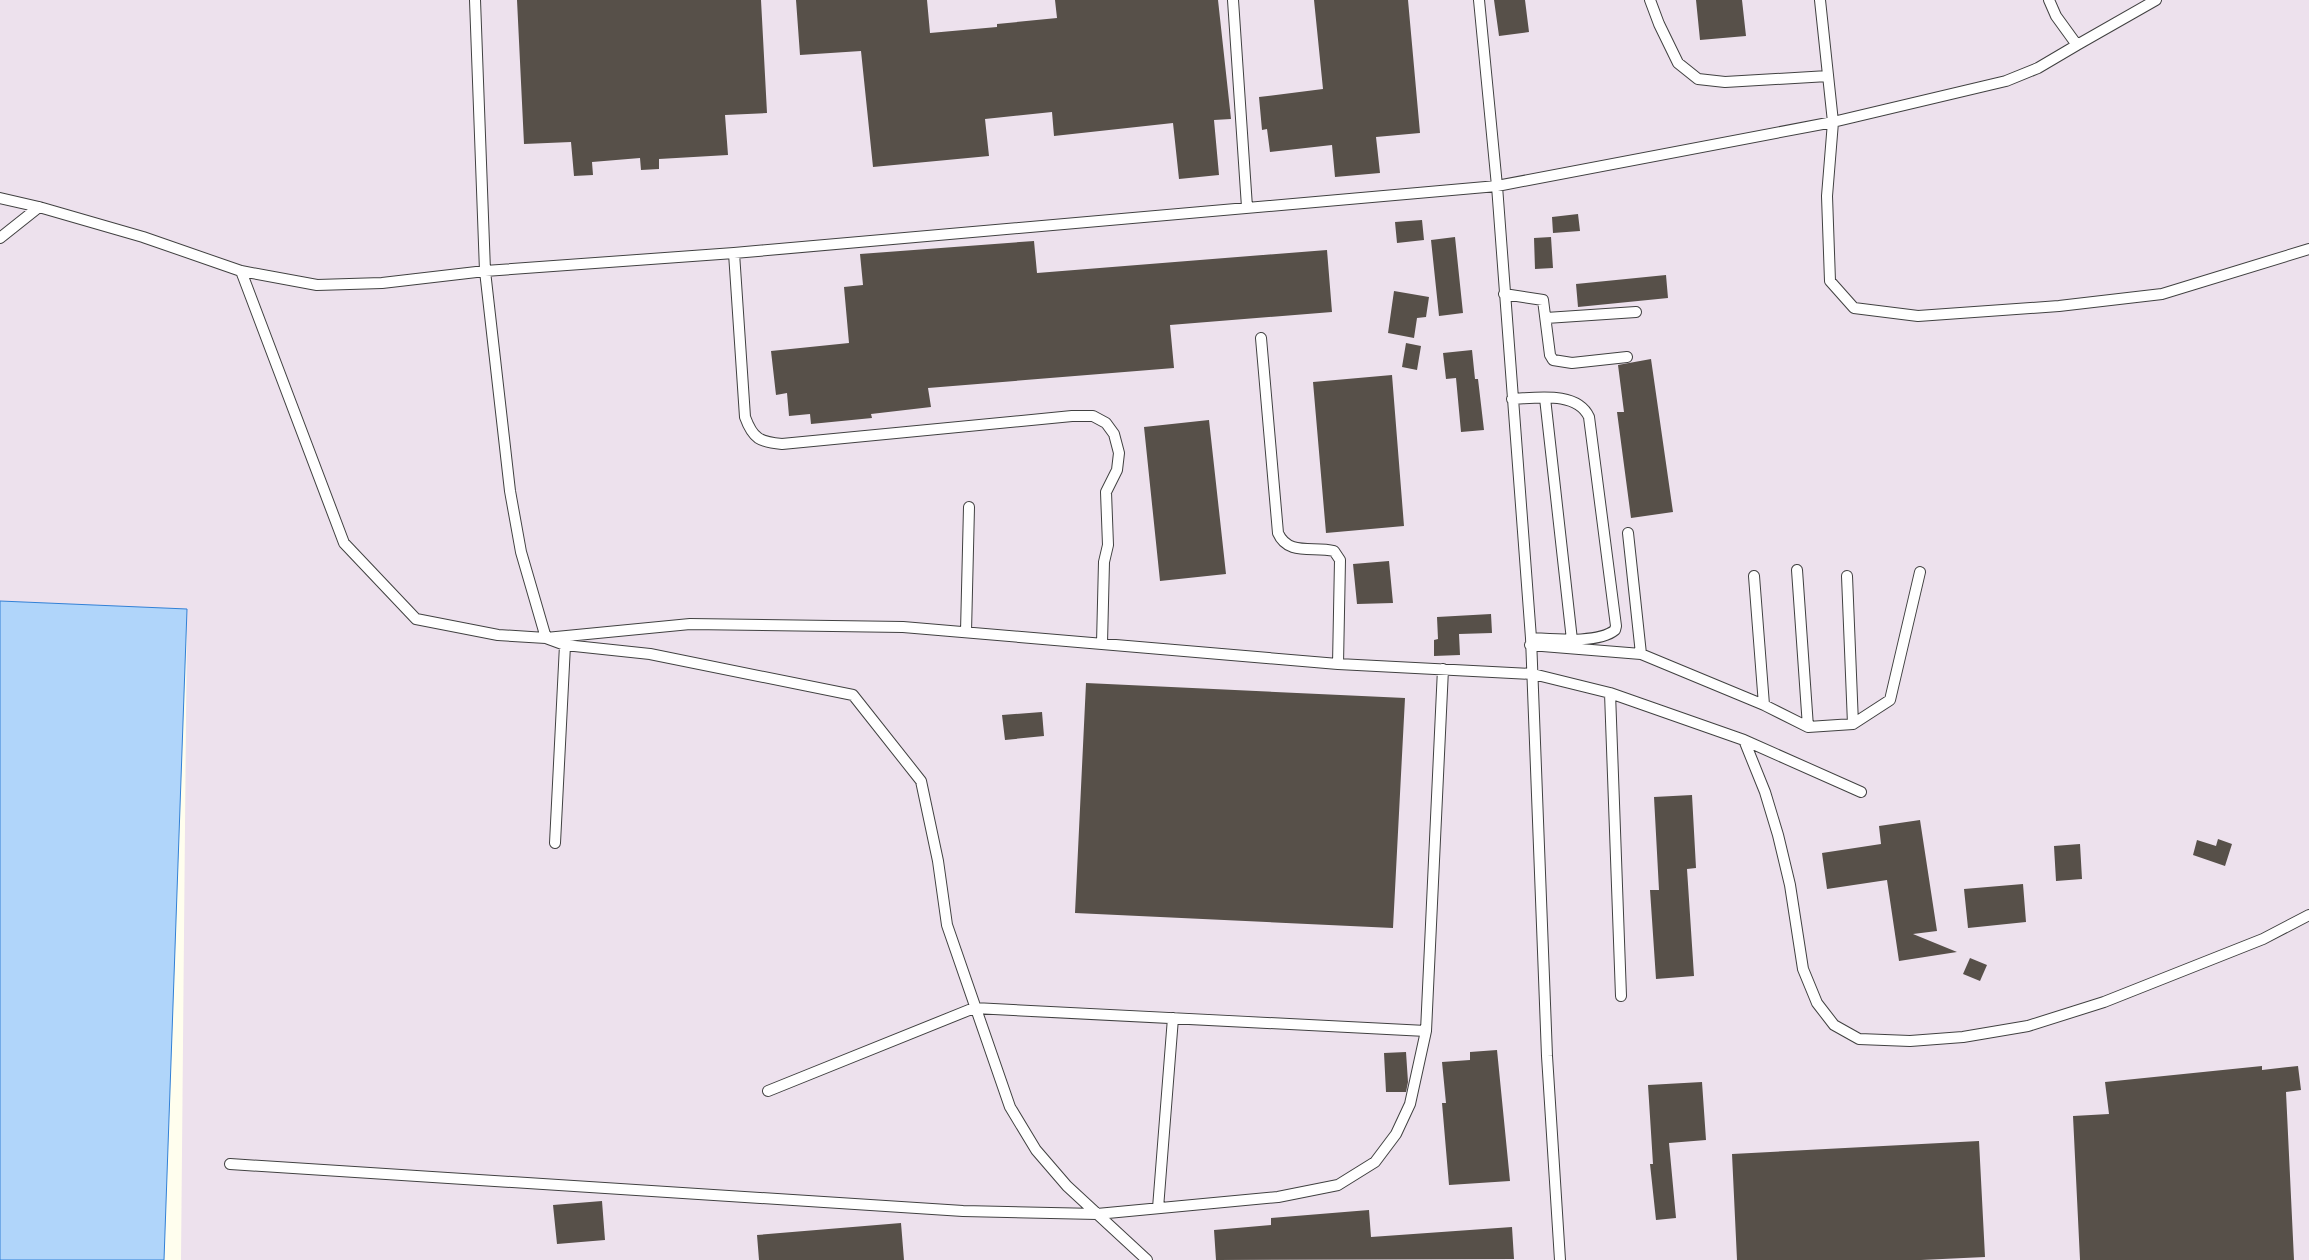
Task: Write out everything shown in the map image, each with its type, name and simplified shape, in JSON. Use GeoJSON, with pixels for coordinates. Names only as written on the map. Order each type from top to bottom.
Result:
{"type":"FeatureCollection","features":[{"type":"Feature","properties":{"kind":"lane"},"geometry":{"type":"LineString","coordinates":[[476,0],[485,271],[510,491],[521,552],[546,638]]}},
{"type":"Feature","properties":{"kind":"lane"},"geometry":{"type":"LineString","coordinates":[[1233,0],[1247,207]]}},
{"type":"Feature","properties":{"kind":"lane"},"geometry":{"type":"LineString","coordinates":[[1479,0],[1497,186],[1531,642],[1547,1056],[1560,1260]]}},
{"type":"Feature","properties":{"kind":"lane"},"geometry":{"type":"LineString","coordinates":[[1650,0],[1658,24],[1678,63],[1698,79],[1725,82],[1828,76]]}},
{"type":"Feature","properties":{"kind":"lane"},"geometry":{"type":"LineString","coordinates":[[1820,0],[1833,122],[1828,196],[1830,281],[1854,308],[1918,316],[2059,306],[2162,294],[2309,249]]}},
{"type":"Feature","properties":{"kind":"lane"},"geometry":{"type":"LineString","coordinates":[[2049,0],[2056,16],[2077,46]]}},
{"type":"Feature","properties":{"kind":"lane"},"geometry":{"type":"LineString","coordinates":[[0,198],[39,207],[143,237],[242,271],[317,286],[382,283],[485,271],[734,253],[1497,186],[1833,122],[2006,81],[2038,68],[2156,0]]}},
{"type":"Feature","properties":{"kind":"lane"},"geometry":{"type":"LineString","coordinates":[[0,238],[39,207]]}},
{"type":"Feature","properties":{"kind":"lane"},"geometry":{"type":"LineString","coordinates":[[734,253],[745,417],[750,432],[764,442],[782,444],[1072,416],[1093,416],[1106,423],[1114,434],[1119,453],[1117,470],[1106,492],[1108,545],[1104,569],[1102,643]]}},
{"type":"Feature","properties":{"kind":"lane"},"geometry":{"type":"LineString","coordinates":[[242,271],[344,543],[416,619],[498,635],[546,638],[690,624],[903,627],[1338,664],[1533,674],[1610,692],[1744,740],[1861,792]]}},
{"type":"Feature","properties":{"kind":"lane"},"geometry":{"type":"LineString","coordinates":[[1504,294],[1543,300],[1550,356],[1554,360],[1572,363],[1627,357]]}},
{"type":"Feature","properties":{"kind":"lane"},"geometry":{"type":"LineString","coordinates":[[1546,318],[1636,312]]}},
{"type":"Feature","properties":{"kind":"lane"},"geometry":{"type":"LineString","coordinates":[[1261,338],[1278,533],[1282,541],[1292,548],[1334,551],[1340,560],[1338,664]]}},
{"type":"Feature","properties":{"kind":"lane"},"geometry":{"type":"LineString","coordinates":[[1512,399],[1545,398],[1570,401],[1582,406],[1588,418],[1616,626],[1615,630],[1605,636],[1531,642]]}},
{"type":"Feature","properties":{"kind":"lane"},"geometry":{"type":"LineString","coordinates":[[1545,398],[1572,640]]}},
{"type":"Feature","properties":{"kind":"lane"},"geometry":{"type":"LineString","coordinates":[[966,632],[969,507]]}},
{"type":"Feature","properties":{"kind":"lane"},"geometry":{"type":"LineString","coordinates":[[1628,533],[1641,654]]}},
{"type":"Feature","properties":{"kind":"lane"},"geometry":{"type":"LineString","coordinates":[[1797,570],[1808,727]]}},
{"type":"Feature","properties":{"kind":"lane"},"geometry":{"type":"LineString","coordinates":[[1531,642],[1641,654],[1764,705],[1808,727],[1853,724],[1890,700],[1920,572]]}},
{"type":"Feature","properties":{"kind":"lane"},"geometry":{"type":"LineString","coordinates":[[1754,576],[1764,705]]}},
{"type":"Feature","properties":{"kind":"lane"},"geometry":{"type":"LineString","coordinates":[[1847,576],[1853,724]]}},
{"type":"Feature","properties":{"kind":"lane"},"geometry":{"type":"LineString","coordinates":[[546,638],[565,645],[650,654],[853,695],[921,781],[938,861],[947,925],[974,1008],[1010,1107],[1036,1150],[1067,1186],[1147,1260]]}},
{"type":"Feature","properties":{"kind":"lane"},"geometry":{"type":"LineString","coordinates":[[555,843],[565,645]]}},
{"type":"Feature","properties":{"kind":"lane"},"geometry":{"type":"LineString","coordinates":[[230,1164],[963,1211],[1097,1214],[1278,1197],[1338,1185],[1375,1162],[1396,1134],[1410,1104],[1426,1031],[1443,669]]}},
{"type":"Feature","properties":{"kind":"lane"},"geometry":{"type":"LineString","coordinates":[[1610,692],[1621,996]]}},
{"type":"Feature","properties":{"kind":"lane"},"geometry":{"type":"LineString","coordinates":[[1744,740],[1765,792],[1778,834],[1790,885],[1803,969],[1817,1003],[1834,1024],[1859,1039],[1910,1041],[1963,1038],[2028,1026],[2104,1002],[2263,938],[2309,915]]}},
{"type":"Feature","properties":{"kind":"lane"},"geometry":{"type":"LineString","coordinates":[[768,1091],[974,1008],[1426,1031]]}},
{"type":"Feature","properties":{"kind":"lane"},"geometry":{"type":"LineString","coordinates":[[1158,1208],[1173,1018]]}},
{"type":"Feature","properties":{"kind":"shaded area"},"geometry":{"type":"Polygon","coordinates":[[[0,0],[2309,0],[2309,1260],[181,1260],[187,610],[0,601],[0,0]]]}},
{"type":"Feature","properties":{"kind":"water"},"geometry":{"type":"Polygon","coordinates":[[[0,601],[187,609],[164,1260],[0,1260],[0,601]]]}},
{"type":"Feature","properties":{"kind":"building"},"geometry":{"type":"Polygon","coordinates":[[[517,0],[761,0],[767,113],[725,115],[728,155],[659,159],[659,169],[641,170],[640,158],[592,162],[593,175],[574,176],[571,142],[524,144],[517,0]]]}},
{"type":"Feature","properties":{"kind":"building"},"geometry":{"type":"Polygon","coordinates":[[[796,0],[927,0],[930,33],[997,27],[997,24],[1057,18],[1055,0],[1218,0],[1231,119],[1214,120],[1219,175],[1179,179],[1173,123],[1054,136],[1052,112],[985,119],[989,156],[873,167],[861,51],[800,55],[796,0]]]}},
{"type":"Feature","properties":{"kind":"building"},"geometry":{"type":"Polygon","coordinates":[[[1314,0],[1408,0],[1420,133],[1376,137],[1380,173],[1335,177],[1332,145],[1270,152],[1267,129],[1262,130],[1259,97],[1323,89],[1314,0]]]}},
{"type":"Feature","properties":{"kind":"building"},"geometry":{"type":"Polygon","coordinates":[[[1494,0],[1525,0],[1529,32],[1499,36],[1494,0]]]}},
{"type":"Feature","properties":{"kind":"building"},"geometry":{"type":"Polygon","coordinates":[[[1696,0],[1742,0],[1746,36],[1700,40],[1696,0]]]}},
{"type":"Feature","properties":{"kind":"building"},"geometry":{"type":"Polygon","coordinates":[[[1578,214],[1580,231],[1553,233],[1552,217],[1578,214]]]}},
{"type":"Feature","properties":{"kind":"building"},"geometry":{"type":"Polygon","coordinates":[[[1422,220],[1424,240],[1397,243],[1395,222],[1422,220]]]}},
{"type":"Feature","properties":{"kind":"building"},"geometry":{"type":"Polygon","coordinates":[[[1455,237],[1463,313],[1439,316],[1431,240],[1455,237]]]}},
{"type":"Feature","properties":{"kind":"building"},"geometry":{"type":"Polygon","coordinates":[[[1551,237],[1553,268],[1535,269],[1534,238],[1551,237]]]}},
{"type":"Feature","properties":{"kind":"building"},"geometry":{"type":"Polygon","coordinates":[[[1034,241],[1037,273],[1327,250],[1332,312],[1170,325],[1174,368],[928,388],[931,407],[871,414],[872,418],[811,424],[810,414],[789,416],[787,393],[776,395],[771,351],[849,343],[844,287],[863,285],[860,254],[1034,241]]]}},
{"type":"Feature","properties":{"kind":"building"},"geometry":{"type":"Polygon","coordinates":[[[1666,275],[1668,298],[1578,307],[1576,284],[1666,275]]]}},
{"type":"Feature","properties":{"kind":"building"},"geometry":{"type":"Polygon","coordinates":[[[1394,291],[1429,297],[1426,317],[1417,318],[1414,338],[1388,333],[1394,291]]]}},
{"type":"Feature","properties":{"kind":"building"},"geometry":{"type":"Polygon","coordinates":[[[1406,343],[1421,346],[1417,370],[1402,367],[1406,343]]]}},
{"type":"Feature","properties":{"kind":"building"},"geometry":{"type":"Polygon","coordinates":[[[1472,350],[1475,379],[1478,379],[1484,430],[1461,432],[1456,378],[1446,379],[1443,353],[1472,350]]]}},
{"type":"Feature","properties":{"kind":"building"},"geometry":{"type":"Polygon","coordinates":[[[1651,359],[1673,512],[1631,518],[1617,412],[1624,412],[1618,365],[1651,359]]]}},
{"type":"Feature","properties":{"kind":"building"},"geometry":{"type":"Polygon","coordinates":[[[1392,375],[1404,526],[1326,533],[1313,382],[1392,375]]]}},
{"type":"Feature","properties":{"kind":"building"},"geometry":{"type":"Polygon","coordinates":[[[1209,420],[1226,574],[1160,581],[1144,427],[1209,420]]]}},
{"type":"Feature","properties":{"kind":"building"},"geometry":{"type":"Polygon","coordinates":[[[1389,561],[1393,603],[1357,604],[1353,564],[1389,561]]]}},
{"type":"Feature","properties":{"kind":"building"},"geometry":{"type":"Polygon","coordinates":[[[1491,614],[1492,633],[1459,634],[1460,655],[1434,656],[1434,640],[1438,639],[1437,617],[1491,614]]]}},
{"type":"Feature","properties":{"kind":"building"},"geometry":{"type":"Polygon","coordinates":[[[1086,683],[1405,698],[1393,928],[1075,913],[1086,683]]]}},
{"type":"Feature","properties":{"kind":"building"},"geometry":{"type":"Polygon","coordinates":[[[1042,712],[1044,736],[1005,740],[1002,715],[1042,712]]]}},
{"type":"Feature","properties":{"kind":"building"},"geometry":{"type":"Polygon","coordinates":[[[1692,795],[1696,868],[1687,869],[1694,976],[1656,979],[1650,890],[1659,890],[1654,797],[1692,795]]]}},
{"type":"Feature","properties":{"kind":"building"},"geometry":{"type":"Polygon","coordinates":[[[1920,820],[1937,931],[1913,934],[1957,952],[1899,961],[1887,880],[1827,889],[1822,853],[1881,844],[1879,826],[1920,820]]]}},
{"type":"Feature","properties":{"kind":"building"},"geometry":{"type":"Polygon","coordinates":[[[2218,839],[2232,844],[2225,866],[2193,855],[2197,840],[2216,846],[2218,839]]]}},
{"type":"Feature","properties":{"kind":"building"},"geometry":{"type":"Polygon","coordinates":[[[2080,844],[2082,879],[2056,881],[2054,846],[2080,844]]]}},
{"type":"Feature","properties":{"kind":"building"},"geometry":{"type":"Polygon","coordinates":[[[2023,884],[2026,922],[1968,928],[1964,889],[2023,884]]]}},
{"type":"Feature","properties":{"kind":"building"},"geometry":{"type":"Polygon","coordinates":[[[1970,958],[1987,965],[1980,981],[1963,974],[1970,958]]]}},
{"type":"Feature","properties":{"kind":"building"},"geometry":{"type":"Polygon","coordinates":[[[1497,1050],[1510,1181],[1449,1185],[1442,1103],[1446,1103],[1442,1062],[1470,1060],[1470,1052],[1497,1050]]]}},
{"type":"Feature","properties":{"kind":"building"},"geometry":{"type":"Polygon","coordinates":[[[1406,1052],[1408,1082],[1406,1092],[1386,1092],[1384,1053],[1406,1052]]]}},
{"type":"Feature","properties":{"kind":"building"},"geometry":{"type":"Polygon","coordinates":[[[2262,1066],[2262,1070],[2298,1066],[2301,1090],[2286,1092],[2294,1260],[2080,1260],[2073,1116],[2109,1114],[2105,1082],[2262,1066]]]}},
{"type":"Feature","properties":{"kind":"building"},"geometry":{"type":"Polygon","coordinates":[[[1702,1082],[1706,1140],[1669,1143],[1676,1218],[1656,1220],[1650,1164],[1653,1164],[1648,1085],[1702,1082]]]}},
{"type":"Feature","properties":{"kind":"building"},"geometry":{"type":"Polygon","coordinates":[[[1979,1141],[1985,1257],[1921,1260],[1737,1260],[1732,1154],[1979,1141]]]}},
{"type":"Feature","properties":{"kind":"building"},"geometry":{"type":"Polygon","coordinates":[[[602,1201],[605,1240],[557,1244],[553,1205],[602,1201]]]}},
{"type":"Feature","properties":{"kind":"building"},"geometry":{"type":"Polygon","coordinates":[[[1369,1210],[1371,1237],[1512,1227],[1514,1259],[1216,1260],[1214,1230],[1271,1225],[1271,1218],[1369,1210]]]}},
{"type":"Feature","properties":{"kind":"building"},"geometry":{"type":"Polygon","coordinates":[[[901,1223],[904,1260],[759,1260],[757,1235],[901,1223]]]}}]}
